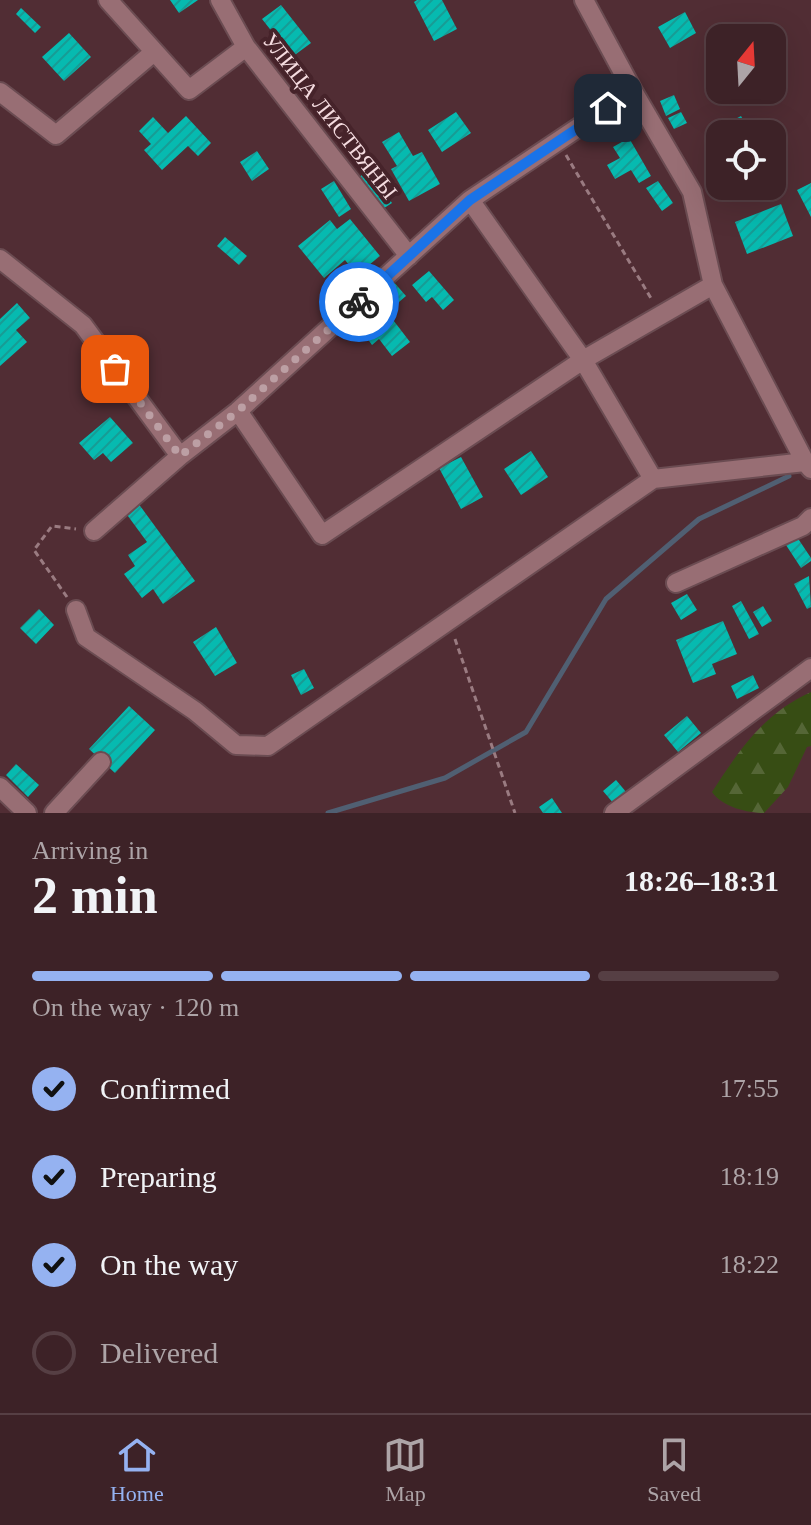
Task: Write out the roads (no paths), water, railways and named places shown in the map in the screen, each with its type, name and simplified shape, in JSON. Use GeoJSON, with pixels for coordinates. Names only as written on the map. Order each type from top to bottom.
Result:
{"type":"FeatureCollection","features":[{"type":"Feature","properties":{"kind":"street"},"geometry":{"type":"LineString","coordinates":[[108,0],[189,90],[246,47]]}},
{"type":"Feature","properties":{"kind":"street","name":"УЛИЦА ЛИСТВЯНЫ"},"geometry":{"type":"LineString","coordinates":[[220,0],[246,47],[409,256]]}},
{"type":"Feature","properties":{"kind":"street"},"geometry":{"type":"LineString","coordinates":[[76,610],[86,637],[195,711],[236,745],[268,746],[653,479],[808,465],[713,285],[692,192],[584,0]]}},
{"type":"Feature","properties":{"kind":"street"},"geometry":{"type":"LineString","coordinates":[[0,92],[56,135],[154,52]]}},
{"type":"Feature","properties":{"kind":"street"},"geometry":{"type":"LineString","coordinates":[[94,531],[180,456],[238,411],[470,200],[633,91]]}},
{"type":"Feature","properties":{"kind":"street"},"geometry":{"type":"LineString","coordinates":[[470,200],[583,360],[653,479]]}},
{"type":"Feature","properties":{"kind":"street"},"geometry":{"type":"LineString","coordinates":[[0,259],[83,325],[180,456]]}},
{"type":"Feature","properties":{"kind":"street"},"geometry":{"type":"LineString","coordinates":[[238,411],[322,535],[583,360],[713,285]]}},
{"type":"Feature","properties":{"kind":"street"},"geometry":{"type":"LineString","coordinates":[[676,583],[803,526],[811,518]]}},
{"type":"Feature","properties":{"kind":"street"},"geometry":{"type":"LineString","coordinates":[[614,813],[811,668]]}},
{"type":"Feature","properties":{"kind":"street"},"geometry":{"type":"LineString","coordinates":[[54,813],[101,762]]}},
{"type":"Feature","properties":{"kind":"street"},"geometry":{"type":"LineString","coordinates":[[0,787],[27,813]]}},
{"type":"Feature","properties":{"kind":"waterway"},"geometry":{"type":"LineString","coordinates":[[328,813],[445,778],[526,732],[606,599],[699,519],[789,476]]}}]}
